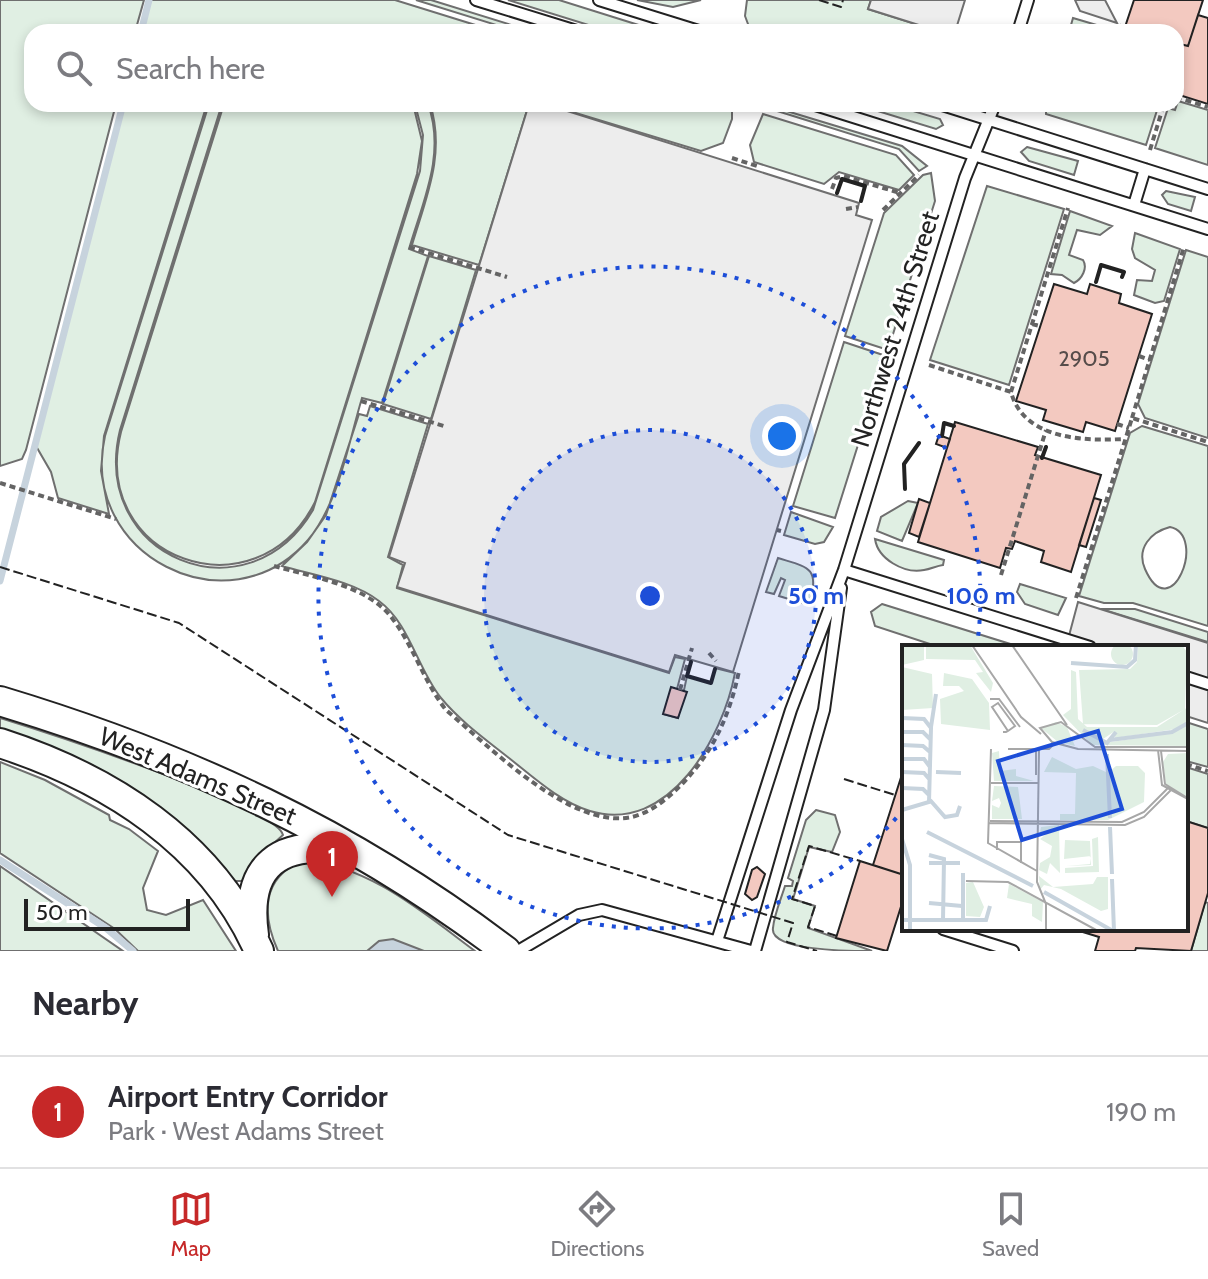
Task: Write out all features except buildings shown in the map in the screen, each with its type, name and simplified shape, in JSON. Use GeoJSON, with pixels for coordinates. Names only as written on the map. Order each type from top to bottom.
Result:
{"type":"FeatureCollection","features":[{"type":"Feature","properties":{"kind":"main road","name":"West Adams Street"},"geometry":{"type":"LineString","coordinates":[[0,701],[126,741],[202,771],[281,808],[425,892],[506,951]]}},
{"type":"Feature","properties":{"kind":"main road","name":"West Adams Street"},"geometry":{"type":"LineString","coordinates":[[0,743],[88,777],[137,806],[173,835],[206,871],[257,946]]}},
{"type":"Feature","properties":{"kind":"main road"},"geometry":{"type":"LineString","coordinates":[[257,946],[250,909],[253,893],[274,859],[313,845],[359,852]]}},
{"type":"Feature","properties":{"kind":"lane"},"geometry":{"type":"LineString","coordinates":[[476,0],[554,24]]}},
{"type":"Feature","properties":{"kind":"lane"},"geometry":{"type":"LineString","coordinates":[[599,0],[676,24]]}},
{"type":"Feature","properties":{"kind":"lane"},"geometry":{"type":"LineString","coordinates":[[1020,24],[1028,0]]}},
{"type":"Feature","properties":{"kind":"lane"},"geometry":{"type":"LineString","coordinates":[[837,112],[1208,229]]}},
{"type":"Feature","properties":{"kind":"lane"},"geometry":{"type":"LineString","coordinates":[[964,112],[1208,189]]}},
{"type":"Feature","properties":{"kind":"lane","name":"Northwest 24th Street"},"geometry":{"type":"LineString","coordinates":[[717,941],[791,710],[844,570],[974,155],[992,112]]}},
{"type":"Feature","properties":{"kind":"lane"},"geometry":{"type":"LineString","coordinates":[[1134,205],[1145,169]]}},
{"type":"Feature","properties":{"kind":"lane"},"geometry":{"type":"LineString","coordinates":[[844,570],[1084,645]]}},
{"type":"Feature","properties":{"kind":"lane","name":"Northwest 24th Street"},"geometry":{"type":"LineString","coordinates":[[753,951],[824,710],[844,570]]}},
{"type":"Feature","properties":{"kind":"lane"},"geometry":{"type":"LineString","coordinates":[[1188,678],[1208,684]]}},
{"type":"Feature","properties":{"kind":"lane"},"geometry":{"type":"LineString","coordinates":[[518,951],[579,915],[602,910],[753,951]]}},
{"type":"Feature","properties":{"kind":"lane"},"geometry":{"type":"LineString","coordinates":[[949,931],[1013,951]]}},
{"type":"Feature","properties":{"kind":"path"},"geometry":{"type":"LineString","coordinates":[[1184,100],[1208,107]]}},
{"type":"Feature","properties":{"kind":"path"},"geometry":{"type":"LineString","coordinates":[[1150,150],[1162,112]]}},
{"type":"Feature","properties":{"kind":"path"},"geometry":{"type":"LineString","coordinates":[[732,158],[757,166]]}},
{"type":"Feature","properties":{"kind":"path"},"geometry":{"type":"LineString","coordinates":[[883,210],[919,175]]}},
{"type":"Feature","properties":{"kind":"path"},"geometry":{"type":"LineString","coordinates":[[832,189],[836,178],[843,176],[900,193]]}},
{"type":"Feature","properties":{"kind":"path"},"geometry":{"type":"LineString","coordinates":[[846,209],[858,207]]}},
{"type":"Feature","properties":{"kind":"path"},"geometry":{"type":"LineString","coordinates":[[1068,208],[1011,392],[1013,400],[1036,427],[1081,441],[1124,439]]}},
{"type":"Feature","properties":{"kind":"path"},"geometry":{"type":"LineString","coordinates":[[409,247],[507,277]]}},
{"type":"Feature","properties":{"kind":"path"},"geometry":{"type":"LineString","coordinates":[[1076,598],[1184,247]]}},
{"type":"Feature","properties":{"kind":"path"},"geometry":{"type":"LineString","coordinates":[[1032,324],[1040,326]]}},
{"type":"Feature","properties":{"kind":"path"},"geometry":{"type":"LineString","coordinates":[[1139,356],[1150,360]]}},
{"type":"Feature","properties":{"kind":"path"},"geometry":{"type":"LineString","coordinates":[[929,365],[1011,392]]}},
{"type":"Feature","properties":{"kind":"path"},"geometry":{"type":"LineString","coordinates":[[361,401],[444,426]]}},
{"type":"Feature","properties":{"kind":"path"},"geometry":{"type":"LineString","coordinates":[[1132,418],[1208,442]]}},
{"type":"Feature","properties":{"kind":"path"},"geometry":{"type":"LineString","coordinates":[[1117,424],[1129,428]]}},
{"type":"Feature","properties":{"kind":"path"},"geometry":{"type":"LineString","coordinates":[[1001,575],[1046,430]]}},
{"type":"Feature","properties":{"kind":"path"},"geometry":{"type":"LineString","coordinates":[[0,483],[116,519]]}},
{"type":"Feature","properties":{"kind":"path"},"geometry":{"type":"LineString","coordinates":[[274,566],[360,593],[377,603],[392,617],[433,693],[446,710],[561,800],[595,816],[621,818],[644,813],[683,783],[723,728],[731,711],[739,671]]}},
{"type":"Feature","properties":{"kind":"path"},"geometry":{"type":"LineString","coordinates":[[680,690],[692,648]]}},
{"type":"Feature","properties":{"kind":"path"},"geometry":{"type":"LineString","coordinates":[[709,653],[716,661]]}},
{"type":"Feature","properties":{"kind":"path"},"geometry":{"type":"LineString","coordinates":[[1188,765],[1208,771]]}},
{"type":"Feature","properties":{"kind":"green space"},"geometry":{"type":"Polygon","coordinates":[[[0,0],[144,0],[137,24],[24,24],[24,112],[114,112],[26,450],[22,459],[0,466],[0,0]]]}},
{"type":"Feature","properties":{"kind":"green space"},"geometry":{"type":"Polygon","coordinates":[[[151,0],[395,0],[472,24],[144,24],[151,0]]]}},
{"type":"Feature","properties":{"kind":"green space"},"geometry":{"type":"Polygon","coordinates":[[[416,0],[431,0],[508,24],[493,24],[416,0]]]}},
{"type":"Feature","properties":{"kind":"green space"},"geometry":{"type":"Polygon","coordinates":[[[508,0],[559,0],[636,24],[585,24],[508,0]]]}},
{"type":"Feature","properties":{"kind":"green space"},"geometry":{"type":"Polygon","coordinates":[[[637,0],[701,0],[673,7],[637,0]]]}},
{"type":"Feature","properties":{"kind":"green space"},"geometry":{"type":"Polygon","coordinates":[[[747,0],[871,0],[868,9],[916,24],[748,24],[745,16],[747,0]]]}},
{"type":"Feature","properties":{"kind":"green space"},"geometry":{"type":"Polygon","coordinates":[[[1073,18],[1093,24],[1071,24],[1073,18]]]}},
{"type":"Feature","properties":{"kind":"green space"},"geometry":{"type":"Polygon","coordinates":[[[1184,103],[1208,110],[1208,165],[1155,148],[1167,112],[1184,112],[1184,103]]]}},
{"type":"Feature","properties":{"kind":"green space"},"geometry":{"type":"Polygon","coordinates":[[[121,112],[205,112],[104,436],[101,471],[109,514],[58,498],[51,472],[36,446],[121,112]]]}},
{"type":"Feature","properties":{"kind":"green space"},"geometry":{"type":"Polygon","coordinates":[[[206,112],[219,112],[120,430],[117,474],[128,512],[150,541],[180,560],[215,567],[251,563],[284,544],[313,510],[420,171],[423,135],[417,112],[430,112],[435,141],[434,159],[409,249],[428,256],[382,403],[362,398],[335,491],[328,509],[308,540],[275,567],[239,579],[201,579],[166,567],[136,545],[114,515],[103,478],[105,436],[206,112]]]}},
{"type":"Feature","properties":{"kind":"green space"},"geometry":{"type":"Polygon","coordinates":[[[221,112],[415,112],[422,141],[417,174],[315,502],[288,538],[255,558],[219,565],[184,558],[153,541],[130,513],[118,476],[121,432],[221,112]]]}},
{"type":"Feature","properties":{"kind":"green space"},"geometry":{"type":"Polygon","coordinates":[[[432,112],[527,112],[479,265],[412,245],[432,175],[436,140],[432,112]]]}},
{"type":"Feature","properties":{"kind":"green space"},"geometry":{"type":"Polygon","coordinates":[[[572,112],[732,112],[723,143],[701,151],[572,112]]]}},
{"type":"Feature","properties":{"kind":"green space"},"geometry":{"type":"Polygon","coordinates":[[[780,112],[790,112],[902,146],[927,166],[919,171],[899,149],[780,112]]]}},
{"type":"Feature","properties":{"kind":"green space"},"geometry":{"type":"Polygon","coordinates":[[[881,112],[917,112],[940,119],[943,125],[936,129],[881,112]]]}},
{"type":"Feature","properties":{"kind":"green space"},"geometry":{"type":"Polygon","coordinates":[[[1046,112],[1156,112],[1146,145],[1046,112]]]}},
{"type":"Feature","properties":{"kind":"green space"},"geometry":{"type":"Polygon","coordinates":[[[763,114],[896,155],[914,175],[899,190],[839,172],[824,184],[754,162],[750,145],[763,114]]]}},
{"type":"Feature","properties":{"kind":"green space"},"geometry":{"type":"Polygon","coordinates":[[[1027,147],[1078,161],[1074,175],[1029,161],[1021,152],[1027,147]]]}},
{"type":"Feature","properties":{"kind":"green space"},"geometry":{"type":"Polygon","coordinates":[[[931,173],[935,201],[888,350],[845,336],[884,213],[923,175],[931,173]]]}},
{"type":"Feature","properties":{"kind":"green space"},"geometry":{"type":"Polygon","coordinates":[[[987,186],[1064,209],[1009,385],[930,360],[987,186]]]}},
{"type":"Feature","properties":{"kind":"green space"},"geometry":{"type":"Polygon","coordinates":[[[1166,191],[1195,197],[1191,211],[1168,204],[1162,195],[1166,191]]]}},
{"type":"Feature","properties":{"kind":"green space"},"geometry":{"type":"Polygon","coordinates":[[[1070,211],[1112,226],[1100,235],[1077,230],[1069,255],[1083,260],[1085,266],[1082,276],[1074,283],[1062,275],[1051,274],[1070,211]]]}},
{"type":"Feature","properties":{"kind":"green space"},"geometry":{"type":"Polygon","coordinates":[[[1135,233],[1180,249],[1164,301],[1155,303],[1134,295],[1137,280],[1152,281],[1155,270],[1135,258],[1132,249],[1135,233]]]}},
{"type":"Feature","properties":{"kind":"green space"},"geometry":{"type":"Polygon","coordinates":[[[1186,250],[1208,257],[1208,438],[1145,418],[1138,404],[1186,250]]]}},
{"type":"Feature","properties":{"kind":"green space"},"geometry":{"type":"Polygon","coordinates":[[[429,256],[476,270],[431,419],[383,404],[429,256]]]}},
{"type":"Feature","properties":{"kind":"green space"},"geometry":{"type":"Polygon","coordinates":[[[844,342],[886,356],[835,518],[793,506],[844,342]]]}},
{"type":"Feature","properties":{"kind":"green space"},"geometry":{"type":"Polygon","coordinates":[[[370,406],[428,424],[388,557],[403,565],[397,588],[669,673],[675,657],[685,659],[677,689],[664,714],[678,718],[687,676],[711,683],[715,668],[735,673],[729,698],[705,751],[688,775],[667,795],[644,809],[618,815],[590,811],[568,802],[473,730],[448,706],[433,686],[406,634],[379,601],[345,584],[282,566],[307,542],[326,515],[359,414],[367,416],[370,406]]]}},
{"type":"Feature","properties":{"kind":"green space"},"geometry":{"type":"Polygon","coordinates":[[[1142,426],[1208,446],[1208,626],[1133,603],[1104,603],[1079,596],[1130,433],[1142,426]],[[1170,527],[1147,542],[1142,554],[1143,561],[1155,584],[1165,588],[1174,584],[1182,573],[1186,545],[1181,534],[1170,527]]]}},
{"type":"Feature","properties":{"kind":"green space"},"geometry":{"type":"Polygon","coordinates":[[[908,501],[918,503],[902,541],[877,531],[881,517],[908,501]]]}},
{"type":"Feature","properties":{"kind":"green space"},"geometry":{"type":"Polygon","coordinates":[[[791,512],[833,527],[824,542],[815,544],[784,535],[791,512]]]}},
{"type":"Feature","properties":{"kind":"green space"},"geometry":{"type":"Polygon","coordinates":[[[875,539],[944,560],[943,565],[916,571],[900,567],[881,553],[875,539]]]}},
{"type":"Feature","properties":{"kind":"green space"},"geometry":{"type":"Polygon","coordinates":[[[778,558],[809,570],[813,581],[810,601],[805,604],[779,596],[785,580],[781,578],[774,594],[766,592],[778,558]]]}},
{"type":"Feature","properties":{"kind":"green space"},"geometry":{"type":"Polygon","coordinates":[[[1020,584],[1066,598],[1058,615],[1025,604],[1017,592],[1020,584]]]}},
{"type":"Feature","properties":{"kind":"green space"},"geometry":{"type":"Polygon","coordinates":[[[882,604],[1014,645],[933,645],[875,626],[871,612],[882,604]]]}},
{"type":"Feature","properties":{"kind":"green space"},"geometry":{"type":"Polygon","coordinates":[[[1101,609],[1135,609],[1208,632],[1208,642],[1101,609]]]}},
{"type":"Feature","properties":{"kind":"green space"},"geometry":{"type":"Polygon","coordinates":[[[0,718],[201,789],[271,822],[283,835],[264,852],[242,881],[233,881],[128,786],[76,759],[0,733],[0,718]]]}},
{"type":"Feature","properties":{"kind":"green space"},"geometry":{"type":"Polygon","coordinates":[[[1188,723],[1208,729],[1208,767],[1188,762],[1188,723]]]}},
{"type":"Feature","properties":{"kind":"green space"},"geometry":{"type":"Polygon","coordinates":[[[0,762],[45,780],[109,815],[110,820],[129,829],[158,851],[143,888],[147,910],[166,915],[203,900],[236,951],[138,951],[115,929],[0,853],[0,762]]]}},
{"type":"Feature","properties":{"kind":"green space"},"geometry":{"type":"Polygon","coordinates":[[[1188,768],[1208,774],[1208,828],[1188,822],[1188,768]]]}},
{"type":"Feature","properties":{"kind":"green space"},"geometry":{"type":"Polygon","coordinates":[[[816,810],[835,815],[840,832],[832,852],[809,847],[793,899],[815,906],[808,928],[872,951],[813,948],[775,936],[775,918],[785,886],[792,886],[793,881],[788,878],[806,820],[816,810]]]}},
{"type":"Feature","properties":{"kind":"green space"},"geometry":{"type":"Polygon","coordinates":[[[302,861],[326,864],[372,881],[415,907],[475,951],[278,951],[269,924],[272,887],[289,868],[302,861]]]}},
{"type":"Feature","properties":{"kind":"green space"},"geometry":{"type":"Polygon","coordinates":[[[0,866],[123,951],[0,951],[0,866]]]}},
{"type":"Feature","properties":{"kind":"green space"},"geometry":{"type":"Polygon","coordinates":[[[1205,902],[1208,903],[1208,951],[1191,951],[1205,902]]]}},
{"type":"Feature","properties":{"kind":"shaded area"},"geometry":{"type":"Polygon","coordinates":[[[871,0],[965,0],[958,24],[916,24],[868,9],[871,0]]]}},
{"type":"Feature","properties":{"kind":"shaded area"},"geometry":{"type":"Polygon","coordinates":[[[1075,0],[1105,0],[1117,23],[1080,11],[1075,0]]]}},
{"type":"Feature","properties":{"kind":"shaded area"},"geometry":{"type":"Polygon","coordinates":[[[527,112],[570,112],[859,203],[856,215],[872,220],[733,672],[675,655],[669,672],[397,587],[405,563],[389,557],[527,112]]]}},
{"type":"Feature","properties":{"kind":"shaded area"},"geometry":{"type":"Polygon","coordinates":[[[1078,602],[1208,643],[1208,723],[1188,717],[1188,645],[1067,645],[1078,602]]]}},
{"type":"Feature","properties":{"kind":"shaded area"},"geometry":{"type":"Polygon","coordinates":[[[393,939],[424,951],[367,951],[379,941],[393,939]]]}},
{"type":"Feature","properties":{"kind":"waterway"},"geometry":{"type":"LineString","coordinates":[[143,24],[149,0]]}},
{"type":"Feature","properties":{"kind":"waterway"},"geometry":{"type":"LineString","coordinates":[[0,581],[121,112]]}},
{"type":"Feature","properties":{"kind":"waterway"},"geometry":{"type":"LineString","coordinates":[[0,860],[106,928],[133,951]]}},
{"type":"Feature","properties":{"kind":"fence"},"geometry":{"type":"LineString","coordinates":[[819,0],[841,7],[843,0]]}},
{"type":"Feature","properties":{"kind":"fence"},"geometry":{"type":"LineString","coordinates":[[0,567],[179,623],[508,835],[793,923],[787,942],[817,951]]}},
{"type":"Feature","properties":{"kind":"fence"},"geometry":{"type":"LineString","coordinates":[[844,779],[895,795]]}},
{"type":"Feature","properties":{"kind":"fence"},"geometry":{"type":"LineString","coordinates":[[837,936],[808,927],[815,906],[792,899],[809,846],[860,861]]}},
{"type":"Feature","properties":{"kind":"wall"},"geometry":{"type":"LineString","coordinates":[[837,193],[842,179],[865,186],[861,201]]}},
{"type":"Feature","properties":{"kind":"wall"},"geometry":{"type":"LineString","coordinates":[[1096,282],[1101,265],[1124,272],[1122,277]]}},
{"type":"Feature","properties":{"kind":"wall"},"geometry":{"type":"LineString","coordinates":[[942,436],[944,423],[954,426]]}},
{"type":"Feature","properties":{"kind":"wall"},"geometry":{"type":"LineString","coordinates":[[905,489],[904,464],[919,443]]}},
{"type":"Feature","properties":{"kind":"wall"},"geometry":{"type":"LineString","coordinates":[[1042,458],[1046,447]]}},
{"type":"Feature","properties":{"kind":"wall"},"geometry":{"type":"LineString","coordinates":[[691,662],[687,676],[711,683],[715,669]]}},
{"type":"Feature","properties":{"kind":"place","name":"Airport Entry Corridor"},"geometry":{"type":"Point","coordinates":[332,897]}}]}
